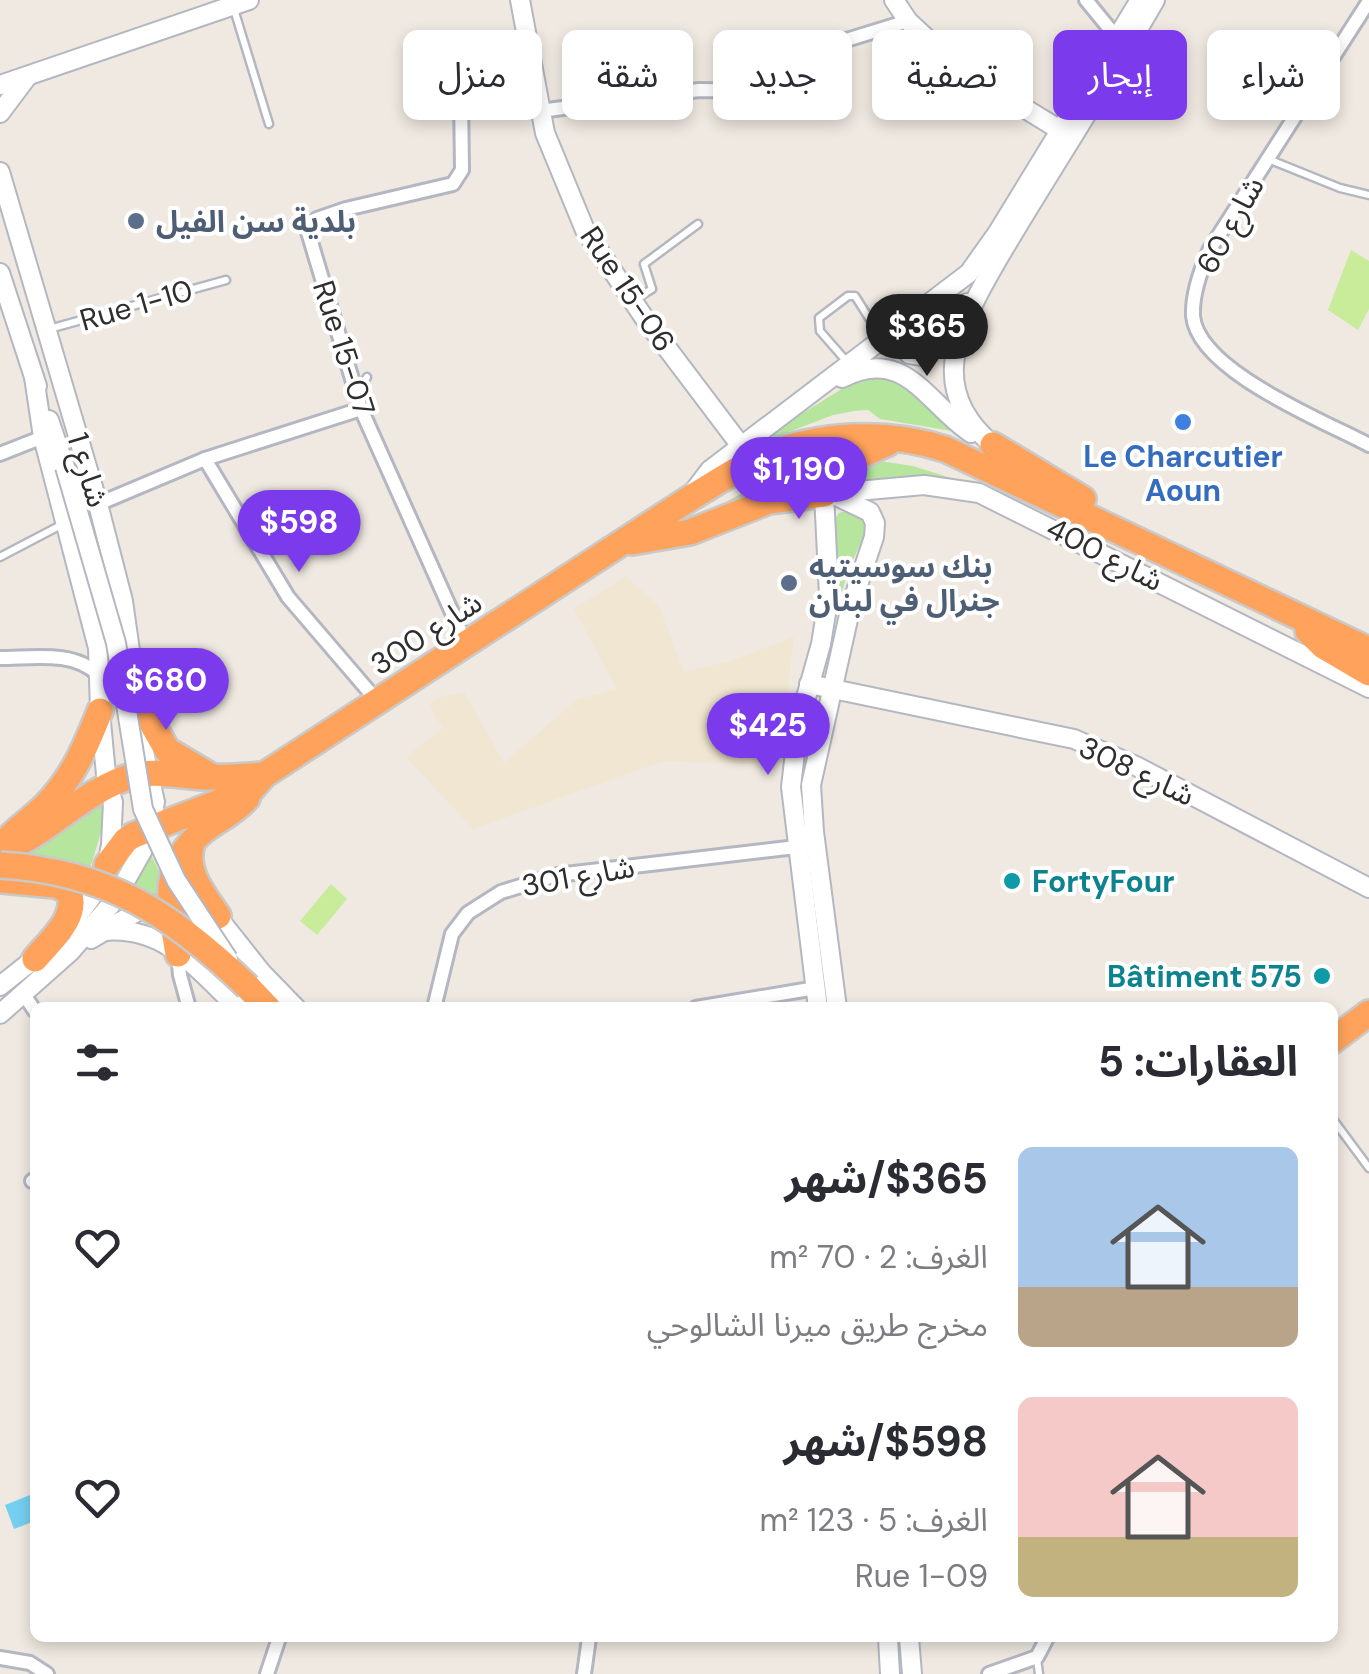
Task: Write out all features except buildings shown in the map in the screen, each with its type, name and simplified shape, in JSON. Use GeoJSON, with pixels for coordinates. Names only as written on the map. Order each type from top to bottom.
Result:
{"type":"FeatureCollection","features":[{"type":"Feature","properties":{"kind":"highway"},"geometry":{"type":"LineString","coordinates":[[622,544],[690,532],[769,500],[827,494],[842,464],[900,438]]}},
{"type":"Feature","properties":{"kind":"highway","name":"شارع 300"},"geometry":{"type":"LineString","coordinates":[[258,782],[692,497],[775,452],[836,439],[900,438],[945,449],[1139,541]]}},
{"type":"Feature","properties":{"kind":"highway"},"geometry":{"type":"LineString","coordinates":[[993,445],[1110,516],[1139,541],[1369,650]]}},
{"type":"Feature","properties":{"kind":"highway"},"geometry":{"type":"LineString","coordinates":[[1290,614],[1323,646],[1369,673]]}},
{"type":"Feature","properties":{"kind":"highway"},"geometry":{"type":"LineString","coordinates":[[138,699],[168,750],[213,778]]}},
{"type":"Feature","properties":{"kind":"highway"},"geometry":{"type":"LineString","coordinates":[[0,851],[17,826],[39,812],[68,779],[84,753],[100,711]]}},
{"type":"Feature","properties":{"kind":"highway"},"geometry":{"type":"LineString","coordinates":[[0,851],[28,841],[107,785],[147,766],[258,782]]}},
{"type":"Feature","properties":{"kind":"highway"},"geometry":{"type":"LineString","coordinates":[[107,865],[126,840],[258,782]]}},
{"type":"Feature","properties":{"kind":"highway"},"geometry":{"type":"LineString","coordinates":[[178,954],[168,899],[175,867],[192,843],[242,804],[258,782]]}},
{"type":"Feature","properties":{"kind":"highway"},"geometry":{"type":"LineString","coordinates":[[192,843],[190,869],[218,916]]}},
{"type":"Feature","properties":{"kind":"highway"},"geometry":{"type":"LineString","coordinates":[[0,851],[32,858],[34,863],[4,875]]}},
{"type":"Feature","properties":{"kind":"highway"},"geometry":{"type":"LineString","coordinates":[[4,875],[83,880],[144,904],[185,930],[243,998]]}},
{"type":"Feature","properties":{"kind":"highway"},"geometry":{"type":"LineString","coordinates":[[4,875],[55,885],[69,891],[72,898],[70,914],[35,959]]}},
{"type":"Feature","properties":{"kind":"highway"},"geometry":{"type":"LineString","coordinates":[[1338,1036],[1369,1013]]}},
{"type":"Feature","properties":{"kind":"main road","name":"Rue 15-06"},"geometry":{"type":"LineString","coordinates":[[520,0],[525,30]]}},
{"type":"Feature","properties":{"kind":"main road"},"geometry":{"type":"LineString","coordinates":[[894,0],[908,21],[960,69],[1060,130]]}},
{"type":"Feature","properties":{"kind":"main road"},"geometry":{"type":"LineString","coordinates":[[1123,30],[1140,0]]}},
{"type":"Feature","properties":{"kind":"main road"},"geometry":{"type":"LineString","coordinates":[[920,312],[902,336],[904,350],[915,356],[935,348],[989,274],[1155,0]]}},
{"type":"Feature","properties":{"kind":"main road"},"geometry":{"type":"LineString","coordinates":[[0,85],[241,2]]}},
{"type":"Feature","properties":{"kind":"main road"},"geometry":{"type":"LineString","coordinates":[[0,113],[29,75]]}},
{"type":"Feature","properties":{"kind":"main road","name":"Rue 15-06"},"geometry":{"type":"LineString","coordinates":[[542,120],[585,230],[741,446]]}},
{"type":"Feature","properties":{"kind":"main road"},"geometry":{"type":"LineString","coordinates":[[692,497],[702,478],[741,446],[969,274],[1066,120]]}},
{"type":"Feature","properties":{"kind":"main road","name":"شارع 1"},"geometry":{"type":"LineString","coordinates":[[0,172],[123,601],[147,766],[156,802],[150,828]]}},
{"type":"Feature","properties":{"kind":"main road","name":"شارع 1"},"geometry":{"type":"LineString","coordinates":[[0,273],[65,467],[116,643],[143,809],[176,880],[243,998]]}},
{"type":"Feature","properties":{"kind":"main road"},"geometry":{"type":"LineString","coordinates":[[989,274],[961,335],[954,364],[958,396],[966,416],[993,445]]}},
{"type":"Feature","properties":{"kind":"main road"},"geometry":{"type":"LineString","coordinates":[[800,401],[852,372],[898,371],[924,388],[958,424],[993,445]]}},
{"type":"Feature","properties":{"kind":"main road","name":"شارع 1"},"geometry":{"type":"LineString","coordinates":[[34,377],[42,438],[98,648],[107,785],[113,802],[107,865]]}},
{"type":"Feature","properties":{"kind":"main road","name":"شارع 400"},"geometry":{"type":"LineString","coordinates":[[827,494],[924,485],[979,493],[1369,688]]}},
{"type":"Feature","properties":{"kind":"main road"},"geometry":{"type":"LineString","coordinates":[[817,1002],[791,788],[798,726],[829,595],[827,494],[870,512],[875,523],[874,537],[850,606],[811,785],[836,1002]]}},
{"type":"Feature","properties":{"kind":"main road"},"geometry":{"type":"LineString","coordinates":[[98,648],[118,764],[147,766]]}},
{"type":"Feature","properties":{"kind":"main road","name":"شارع 308"},"geometry":{"type":"LineString","coordinates":[[809,684],[1074,739],[1136,766],[1369,888]]}},
{"type":"Feature","properties":{"kind":"main road"},"geometry":{"type":"LineString","coordinates":[[0,1014],[70,952],[114,901],[131,875],[150,828]]}},
{"type":"Feature","properties":{"kind":"main road"},"geometry":{"type":"LineString","coordinates":[[0,986],[56,942],[79,916],[107,865]]}},
{"type":"Feature","properties":{"kind":"main road"},"geometry":{"type":"LineString","coordinates":[[70,952],[134,911],[168,899],[191,898],[218,916],[290,1002]]}},
{"type":"Feature","properties":{"kind":"main road"},"geometry":{"type":"LineString","coordinates":[[104,931],[151,934],[243,998]]}},
{"type":"Feature","properties":{"kind":"main road"},"geometry":{"type":"LineString","coordinates":[[1338,1033],[1369,997]]}},
{"type":"Feature","properties":{"kind":"main road"},"geometry":{"type":"LineString","coordinates":[[888,1642],[890,1674]]}},
{"type":"Feature","properties":{"kind":"main road"},"geometry":{"type":"LineString","coordinates":[[909,1642],[912,1674]]}},
{"type":"Feature","properties":{"kind":"street"},"geometry":{"type":"LineString","coordinates":[[1086,0],[1111,30]]}},
{"type":"Feature","properties":{"kind":"street","name":"شارع 60"},"geometry":{"type":"LineString","coordinates":[[1369,1],[1203,264],[1194,316],[1198,334],[1220,363],[1369,445]]}},
{"type":"Feature","properties":{"kind":"street"},"geometry":{"type":"LineString","coordinates":[[542,112],[698,90],[822,92],[830,45],[908,21]]}},
{"type":"Feature","properties":{"kind":"street","name":"Rue 15-07"},"geometry":{"type":"LineString","coordinates":[[462,120],[462,170],[453,184],[346,209],[317,220],[308,232],[361,409],[467,646]]}},
{"type":"Feature","properties":{"kind":"street"},"geometry":{"type":"LineString","coordinates":[[98,504],[206,460],[361,409]]}},
{"type":"Feature","properties":{"kind":"street"},"geometry":{"type":"LineString","coordinates":[[0,454],[42,438]]}},
{"type":"Feature","properties":{"kind":"street"},"geometry":{"type":"LineString","coordinates":[[206,460],[288,597],[378,702]]}},
{"type":"Feature","properties":{"kind":"street"},"geometry":{"type":"LineString","coordinates":[[0,658],[60,658],[87,666],[98,675]]}},
{"type":"Feature","properties":{"kind":"street","name":"شارع 301"},"geometry":{"type":"LineString","coordinates":[[435,1002],[452,934],[468,914],[501,892],[557,876],[796,847]]}},
{"type":"Feature","properties":{"kind":"street"},"geometry":{"type":"LineString","coordinates":[[178,954],[188,1002]]}},
{"type":"Feature","properties":{"kind":"street"},"geometry":{"type":"LineString","coordinates":[[732,1002],[816,988]]}},
{"type":"Feature","properties":{"kind":"street"},"geometry":{"type":"LineString","coordinates":[[24,995],[30,1004]]}},
{"type":"Feature","properties":{"kind":"street"},"geometry":{"type":"LineString","coordinates":[[268,1674],[278,1642]]}},
{"type":"Feature","properties":{"kind":"street"},"geometry":{"type":"LineString","coordinates":[[584,1674],[589,1642]]}},
{"type":"Feature","properties":{"kind":"street"},"geometry":{"type":"LineString","coordinates":[[989,1674],[1037,1658],[1046,1642]]}},
{"type":"Feature","properties":{"kind":"street"},"geometry":{"type":"LineString","coordinates":[[0,1658],[30,1663],[48,1674]]}},
{"type":"Feature","properties":{"kind":"lane"},"geometry":{"type":"LineString","coordinates":[[241,2],[270,124]]}},
{"type":"Feature","properties":{"kind":"lane"},"geometry":{"type":"LineString","coordinates":[[1267,158],[1340,188],[1369,195]]}},
{"type":"Feature","properties":{"kind":"lane"},"geometry":{"type":"LineString","coordinates":[[633,301],[652,289],[644,264],[698,224]]}},
{"type":"Feature","properties":{"kind":"lane","name":"Rue 1-10"},"geometry":{"type":"LineString","coordinates":[[45,330],[226,280]]}},
{"type":"Feature","properties":{"kind":"lane"},"geometry":{"type":"LineString","coordinates":[[849,364],[818,325],[819,318],[848,296],[854,296],[882,340]]}},
{"type":"Feature","properties":{"kind":"lane"},"geometry":{"type":"LineString","coordinates":[[357,394],[368,376]]}},
{"type":"Feature","properties":{"kind":"lane"},"geometry":{"type":"LineString","coordinates":[[0,557],[66,522]]}},
{"type":"Feature","properties":{"kind":"lane"},"geometry":{"type":"LineString","coordinates":[[1338,1126],[1369,1168]]}},
{"type":"Feature","properties":{"kind":"lane"},"geometry":{"type":"LineString","coordinates":[[1037,1658],[1038,1674]]}},
{"type":"Feature","properties":{"kind":"shaded area"},"geometry":{"type":"Polygon","coordinates":[[[626,576],[659,606],[684,672],[731,661],[794,637],[779,765],[663,761],[473,829],[406,757],[444,727],[430,705],[436,698],[464,692],[504,763],[576,700],[617,689],[574,609],[626,576]]]}},
{"type":"Feature","properties":{"kind":"green space"},"geometry":{"type":"Polygon","coordinates":[[[1351,250],[1369,261],[1369,309],[1358,330],[1328,310],[1351,250]]]}},
{"type":"Feature","properties":{"kind":"green space"},"geometry":{"type":"Polygon","coordinates":[[[881,375],[912,390],[952,431],[880,419],[868,410],[854,411],[833,415],[747,448],[851,383],[881,375]]]}},
{"type":"Feature","properties":{"kind":"green space"},"geometry":{"type":"Polygon","coordinates":[[[873,460],[913,466],[970,484],[830,486],[873,460]]]}},
{"type":"Feature","properties":{"kind":"green space"},"geometry":{"type":"Polygon","coordinates":[[[814,466],[805,488],[690,524],[765,482],[814,466]]]}},
{"type":"Feature","properties":{"kind":"green space"},"geometry":{"type":"Polygon","coordinates":[[[849,510],[865,518],[867,528],[847,574],[824,654],[835,569],[833,522],[839,513],[849,510]]]}},
{"type":"Feature","properties":{"kind":"green space"},"geometry":{"type":"Polygon","coordinates":[[[104,799],[103,826],[87,878],[36,864],[30,844],[104,799]]]}},
{"type":"Feature","properties":{"kind":"green space"},"geometry":{"type":"Polygon","coordinates":[[[148,849],[162,877],[160,895],[149,902],[127,892],[148,849]]]}},
{"type":"Feature","properties":{"kind":"green space"},"geometry":{"type":"Polygon","coordinates":[[[331,884],[347,899],[317,935],[300,921],[331,884]]]}},
{"type":"Feature","properties":{"kind":"water"},"geometry":{"type":"Polygon","coordinates":[[[30,1495],[30,1523],[14,1529],[5,1505],[30,1495]]]}},
{"type":"Feature","properties":{"kind":"place","name":"بلدية سن الفيل"},"geometry":{"type":"Point","coordinates":[136,221]}},
{"type":"Feature","properties":{"kind":"place","name":"Le Charcutier Aoun"},"geometry":{"type":"Point","coordinates":[1183,422]}},
{"type":"Feature","properties":{"kind":"place","name":"بنك سوسيتيه جنرال في لبنان"},"geometry":{"type":"Point","coordinates":[789,583]}},
{"type":"Feature","properties":{"kind":"place","name":"FortyFour"},"geometry":{"type":"Point","coordinates":[1012,881]}},
{"type":"Feature","properties":{"kind":"place","name":"Bâtiment 575"},"geometry":{"type":"Point","coordinates":[1322,976]}}]}
